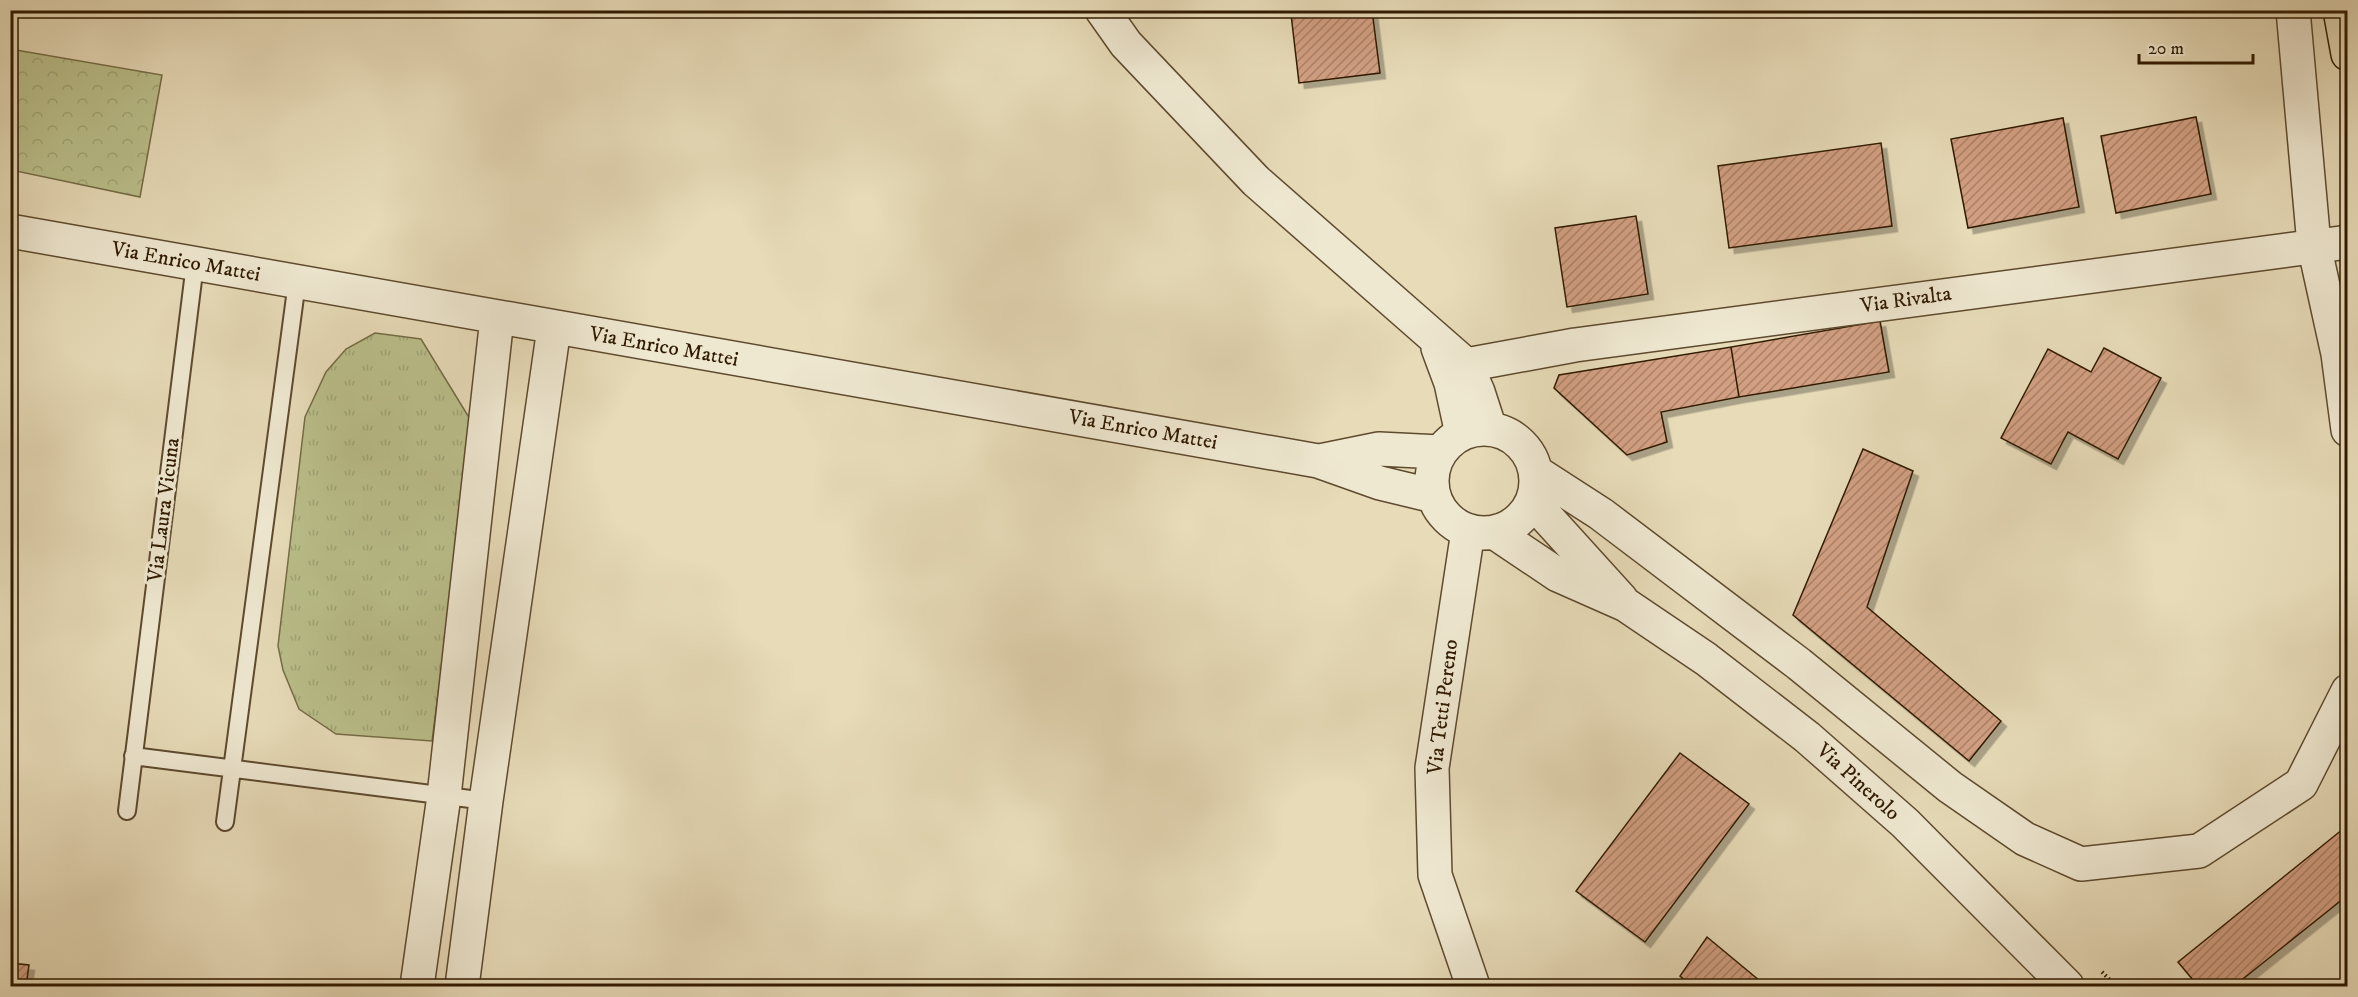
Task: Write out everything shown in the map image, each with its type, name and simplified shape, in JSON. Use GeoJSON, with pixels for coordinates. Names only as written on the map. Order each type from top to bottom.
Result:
{"type":"FeatureCollection","features":[{"type":"Feature","properties":{"kind":"main road"},"geometry":{"type":"LineString","coordinates":[[2340,10],[2348,54]]}},
{"type":"Feature","properties":{"kind":"street"},"geometry":{"type":"LineString","coordinates":[[1102,10],[1126,44],[1256,180],[1466,364],[1478,392],[1464,438],[1434,466],[1432,481],[1434,496],[1441,510],[1452,522],[1481,531],[1510,526],[1523,515],[1534,486],[1532,459],[1522,445],[1508,434],[1464,438]]}},
{"type":"Feature","properties":{"kind":"street"},"geometry":{"type":"LineString","coordinates":[[2293,10],[2314,245],[2343,339],[2348,430]]}},
{"type":"Feature","properties":{"kind":"street","name":"Via Enrico Mattei"},"geometry":{"type":"LineString","coordinates":[[10,231],[1318,461],[1380,483],[1434,496]]}},
{"type":"Feature","properties":{"kind":"street","name":"Via Rivalta"},"geometry":{"type":"LineString","coordinates":[[1466,364],[1575,345],[2348,242]]}},
{"type":"Feature","properties":{"kind":"street"},"geometry":{"type":"LineString","coordinates":[[417,987],[444,796],[497,318]]}},
{"type":"Feature","properties":{"kind":"street"},"geometry":{"type":"LineString","coordinates":[[462,987],[486,801],[554,328]]}},
{"type":"Feature","properties":{"kind":"street"},"geometry":{"type":"LineString","coordinates":[[1436,340],[1464,438]]}},
{"type":"Feature","properties":{"kind":"street","name":"Via Enrico Mattei"},"geometry":{"type":"LineString","coordinates":[[1318,461],[1380,449],[1464,438]]}},
{"type":"Feature","properties":{"kind":"street"},"geometry":{"type":"LineString","coordinates":[[1534,486],[1601,514],[1789,657],[1950,787],[2025,840],[2081,864],[2199,851],[2301,783],[2348,691]]}},
{"type":"Feature","properties":{"kind":"street","name":"Via Pinerolo"},"geometry":{"type":"LineString","coordinates":[[1534,486],[1626,605]]}},
{"type":"Feature","properties":{"kind":"street","name":"Via Pinerolo"},"geometry":{"type":"LineString","coordinates":[[1481,531],[1558,575],[1626,605],[1706,659],[1807,737],[1905,823],[2067,987]]}},
{"type":"Feature","properties":{"kind":"street","name":"Via Tetti Pereno"},"geometry":{"type":"LineString","coordinates":[[1473,987],[1435,875],[1432,768],[1481,531]]}},
{"type":"Feature","properties":{"kind":"lane","name":"Via Laura Vicuna"},"geometry":{"type":"LineString","coordinates":[[127,811],[195,264]]}},
{"type":"Feature","properties":{"kind":"lane"},"geometry":{"type":"LineString","coordinates":[[225,822],[297,282]]}},
{"type":"Feature","properties":{"kind":"lane"},"geometry":{"type":"LineString","coordinates":[[133,756],[486,801]]}},
{"type":"Feature","properties":{"kind":"green space"},"geometry":{"type":"Polygon","coordinates":[[[10,49],[162,75],[140,197],[11,170],[10,49]]]}},
{"type":"Feature","properties":{"kind":"green space"},"geometry":{"type":"Polygon","coordinates":[[[375,333],[421,339],[473,424],[432,741],[336,734],[299,709],[283,670],[278,646],[305,417],[326,372],[346,349],[375,333]]]}},
{"type":"Feature","properties":{"kind":"building"},"geometry":{"type":"Polygon","coordinates":[[[1320,10],[1372,10],[1380,73],[1299,83],[1291,14],[1320,10]]]}},
{"type":"Feature","properties":{"kind":"building"},"geometry":{"type":"Polygon","coordinates":[[[2196,117],[2211,194],[2116,213],[2101,136],[2196,117]]]}},
{"type":"Feature","properties":{"kind":"building"},"geometry":{"type":"Polygon","coordinates":[[[2063,118],[2079,207],[1968,228],[1951,139],[2063,118]]]}},
{"type":"Feature","properties":{"kind":"building"},"geometry":{"type":"Polygon","coordinates":[[[1881,143],[1892,226],[1729,248],[1718,166],[1881,143]]]}},
{"type":"Feature","properties":{"kind":"building"},"geometry":{"type":"Polygon","coordinates":[[[1636,216],[1648,294],[1567,307],[1555,228],[1636,216]]]}},
{"type":"Feature","properties":{"kind":"building"},"geometry":{"type":"Polygon","coordinates":[[[1880,321],[1889,372],[1739,397],[1731,347],[1880,321]]]}},
{"type":"Feature","properties":{"kind":"building"},"geometry":{"type":"Polygon","coordinates":[[[1731,347],[1739,397],[1661,412],[1667,442],[1627,455],[1554,388],[1559,375],[1731,347]]]}},
{"type":"Feature","properties":{"kind":"building"},"geometry":{"type":"Polygon","coordinates":[[[2104,348],[2161,378],[2118,459],[2068,432],[2051,464],[2001,438],[2048,349],[2091,372],[2104,348]]]}},
{"type":"Feature","properties":{"kind":"building"},"geometry":{"type":"Polygon","coordinates":[[[1863,449],[1913,471],[1867,607],[2001,721],[1969,761],[1793,615],[1863,449]]]}},
{"type":"Feature","properties":{"kind":"building"},"geometry":{"type":"Polygon","coordinates":[[[1680,753],[1749,804],[1645,942],[1576,891],[1680,753]]]}},
{"type":"Feature","properties":{"kind":"building"},"geometry":{"type":"Polygon","coordinates":[[[2348,825],[2348,895],[2234,986],[2198,986],[2178,962],[2348,825]]]}},
{"type":"Feature","properties":{"kind":"building"},"geometry":{"type":"Polygon","coordinates":[[[1707,937],[1766,986],[1692,986],[1680,976],[1707,937]]]}},
{"type":"Feature","properties":{"kind":"building"},"geometry":{"type":"Polygon","coordinates":[[[10,963],[29,965],[26,986],[10,986],[10,963]]]}}]}
